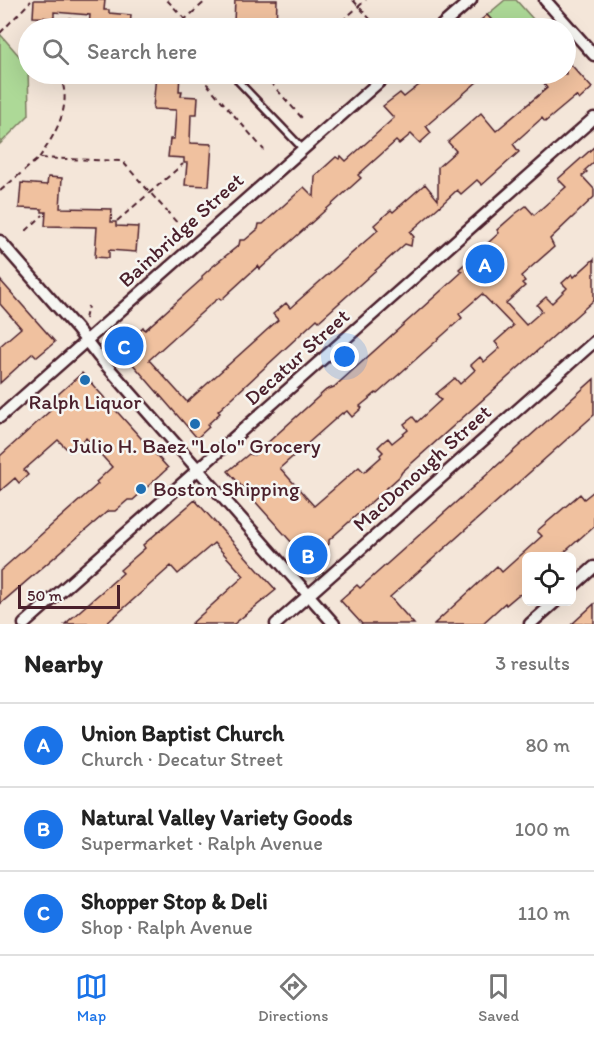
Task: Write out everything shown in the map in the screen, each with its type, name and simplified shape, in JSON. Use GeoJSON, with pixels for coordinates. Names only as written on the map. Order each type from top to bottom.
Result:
{"type":"FeatureCollection","features":[{"type":"Feature","properties":{"kind":"street"},"geometry":{"type":"LineString","coordinates":[[450,18],[471,0]]}},
{"type":"Feature","properties":{"kind":"street"},"geometry":{"type":"LineString","coordinates":[[545,0],[561,18]]}},
{"type":"Feature","properties":{"kind":"street"},"geometry":{"type":"LineString","coordinates":[[576,35],[594,55]]}},
{"type":"Feature","properties":{"kind":"street","name":"Bainbridge Street"},"geometry":{"type":"LineString","coordinates":[[0,417],[377,84]]}},
{"type":"Feature","properties":{"kind":"street","name":"Decatur Street"},"geometry":{"type":"LineString","coordinates":[[24,624],[594,118]]}},
{"type":"Feature","properties":{"kind":"street"},"geometry":{"type":"LineString","coordinates":[[0,241],[334,624]]}},
{"type":"Feature","properties":{"kind":"street","name":"MacDonough Street"},"geometry":{"type":"LineString","coordinates":[[276,624],[594,342]]}},
{"type":"Feature","properties":{"kind":"street"},"geometry":{"type":"LineString","coordinates":[[576,583],[594,567]]}},
{"type":"Feature","properties":{"kind":"street"},"geometry":{"type":"LineString","coordinates":[[530,624],[550,606]]}},
{"type":"Feature","properties":{"kind":"lane"},"geometry":{"type":"LineString","coordinates":[[241,84],[303,149]]}},
{"type":"Feature","properties":{"kind":"path"},"geometry":{"type":"LineString","coordinates":[[167,0],[183,18]]}},
{"type":"Feature","properties":{"kind":"path"},"geometry":{"type":"LineString","coordinates":[[187,18],[207,0]]}},
{"type":"Feature","properties":{"kind":"path"},"geometry":{"type":"LineString","coordinates":[[353,0],[369,18]]}},
{"type":"Feature","properties":{"kind":"path"},"geometry":{"type":"LineString","coordinates":[[345,18],[366,0]]}},
{"type":"Feature","properties":{"kind":"path"},"geometry":{"type":"LineString","coordinates":[[0,33],[31,1]]}},
{"type":"Feature","properties":{"kind":"path"},"geometry":{"type":"LineString","coordinates":[[0,191],[39,158],[60,125],[64,93],[61,84]]}},
{"type":"Feature","properties":{"kind":"path"},"geometry":{"type":"LineString","coordinates":[[207,84],[264,150]]}},
{"type":"Feature","properties":{"kind":"path"},"geometry":{"type":"LineString","coordinates":[[272,84],[302,118]]}},
{"type":"Feature","properties":{"kind":"path"},"geometry":{"type":"LineString","coordinates":[[39,158],[122,162],[178,225]]}},
{"type":"Feature","properties":{"kind":"path"},"geometry":{"type":"LineString","coordinates":[[117,221],[183,164]]}},
{"type":"Feature","properties":{"kind":"path"},"geometry":{"type":"LineString","coordinates":[[26,231],[43,215]]}},
{"type":"Feature","properties":{"kind":"path"},"geometry":{"type":"LineString","coordinates":[[85,319],[88,306]]}},
{"type":"Feature","properties":{"kind":"green space"},"geometry":{"type":"Polygon","coordinates":[[[505,0],[516,0],[532,18],[490,18],[487,15],[505,0]]]}},
{"type":"Feature","properties":{"kind":"green space"},"geometry":{"type":"Polygon","coordinates":[[[0,34],[18,55],[18,84],[28,84],[29,115],[0,144],[0,34]]]}},
{"type":"Feature","properties":{"kind":"building"},"geometry":{"type":"Polygon","coordinates":[[[34,0],[105,0],[104,10],[109,10],[109,13],[131,15],[131,18],[90,18],[90,15],[54,12],[54,18],[33,17],[34,0]]]}},
{"type":"Feature","properties":{"kind":"building"},"geometry":{"type":"Polygon","coordinates":[[[235,0],[277,0],[276,18],[234,18],[235,0]]]}},
{"type":"Feature","properties":{"kind":"building"},"geometry":{"type":"Polygon","coordinates":[[[576,70],[592,88],[579,100],[576,96],[545,122],[542,118],[513,144],[519,152],[482,185],[477,180],[461,194],[457,190],[410,232],[414,237],[411,246],[405,244],[319,321],[317,319],[218,411],[220,413],[197,438],[118,347],[134,332],[136,334],[143,327],[145,330],[202,279],[202,276],[239,245],[240,240],[245,240],[258,229],[259,224],[263,224],[304,187],[314,197],[315,176],[336,157],[339,159],[341,156],[346,161],[394,118],[383,106],[400,93],[404,97],[420,84],[475,84],[426,126],[431,133],[420,143],[411,134],[399,144],[396,141],[358,175],[361,178],[260,269],[258,266],[221,300],[219,298],[210,305],[149,360],[187,402],[278,320],[273,314],[286,303],[290,308],[378,230],[374,225],[391,210],[393,212],[425,184],[438,200],[438,167],[456,151],[448,142],[481,113],[496,131],[547,88],[544,84],[576,84],[576,70]]]}},
{"type":"Feature","properties":{"kind":"building"},"geometry":{"type":"Polygon","coordinates":[[[155,84],[179,84],[181,96],[198,97],[197,114],[191,114],[190,143],[212,144],[209,186],[185,185],[187,163],[184,163],[184,158],[168,157],[170,139],[174,139],[176,110],[153,109],[155,84]]]}},
{"type":"Feature","properties":{"kind":"building"},"geometry":{"type":"Polygon","coordinates":[[[594,147],[594,162],[582,176],[594,189],[594,197],[550,239],[554,247],[521,276],[525,281],[522,283],[525,286],[506,303],[526,325],[542,311],[537,305],[546,297],[552,303],[567,288],[562,283],[572,274],[574,277],[594,259],[594,300],[402,472],[329,540],[329,544],[310,563],[228,471],[249,454],[254,455],[326,390],[334,387],[462,272],[459,269],[499,233],[497,230],[515,214],[526,206],[534,215],[566,187],[558,179],[594,147]],[[482,294],[459,314],[462,318],[377,394],[360,406],[362,408],[352,417],[347,411],[342,413],[280,468],[314,506],[359,467],[364,472],[381,457],[383,452],[378,447],[383,442],[388,438],[392,443],[408,430],[404,424],[413,417],[417,422],[441,400],[436,394],[455,378],[460,384],[475,370],[471,365],[480,357],[484,362],[500,348],[495,342],[513,326],[482,294]]]}},
{"type":"Feature","properties":{"kind":"building"},"geometry":{"type":"Polygon","coordinates":[[[48,177],[62,178],[60,208],[112,209],[111,222],[116,222],[116,226],[138,227],[136,252],[109,250],[109,258],[95,257],[97,227],[45,226],[46,212],[42,212],[42,209],[19,208],[21,183],[47,185],[48,177]]]}},
{"type":"Feature","properties":{"kind":"building"},"geometry":{"type":"Polygon","coordinates":[[[0,280],[55,342],[37,357],[33,353],[0,383],[0,346],[21,328],[0,304],[0,280]]]}},
{"type":"Feature","properties":{"kind":"building"},"geometry":{"type":"Polygon","coordinates":[[[82,373],[168,468],[133,500],[128,500],[115,511],[108,511],[0,604],[0,571],[98,484],[96,482],[112,467],[86,438],[70,452],[58,440],[24,470],[28,475],[19,483],[15,478],[0,491],[0,456],[50,411],[45,406],[82,373]]]}},
{"type":"Feature","properties":{"kind":"building"},"geometry":{"type":"Polygon","coordinates":[[[594,379],[594,415],[390,597],[414,624],[362,624],[340,600],[357,585],[360,588],[594,379]]]}},
{"type":"Feature","properties":{"kind":"building"},"geometry":{"type":"Polygon","coordinates":[[[594,491],[594,526],[565,552],[524,552],[542,536],[537,531],[580,494],[584,499],[594,491]]]}},
{"type":"Feature","properties":{"kind":"building"},"geometry":{"type":"Polygon","coordinates":[[[195,500],[276,590],[234,624],[191,624],[244,576],[214,543],[178,574],[171,566],[106,624],[65,624],[123,573],[120,570],[145,548],[143,545],[195,500]]]}},
{"type":"Feature","properties":{"kind":"building"},"geometry":{"type":"Polygon","coordinates":[[[522,554],[522,594],[506,605],[505,603],[482,624],[434,624],[497,566],[502,572],[522,554]]]}},
{"type":"Feature","properties":{"kind":"building"},"geometry":{"type":"Polygon","coordinates":[[[594,604],[594,624],[572,624],[594,604]]]}},
{"type":"Feature","properties":{"kind":"place","name":"Union Baptist Church"},"geometry":{"type":"Point","coordinates":[485,264]}},
{"type":"Feature","properties":{"kind":"place","name":"Shopper Stop & Deli"},"geometry":{"type":"Point","coordinates":[124,346]}},
{"type":"Feature","properties":{"kind":"place","name":"Ralph Liquor"},"geometry":{"type":"Point","coordinates":[85,380]}},
{"type":"Feature","properties":{"kind":"place","name":"Julio H. Baez \"Lolo\" Grocery"},"geometry":{"type":"Point","coordinates":[195,424]}},
{"type":"Feature","properties":{"kind":"place","name":"Boston Shipping"},"geometry":{"type":"Point","coordinates":[141,489]}},
{"type":"Feature","properties":{"kind":"place","name":"Natural Valley Variety Goods"},"geometry":{"type":"Point","coordinates":[308,555]}}]}
